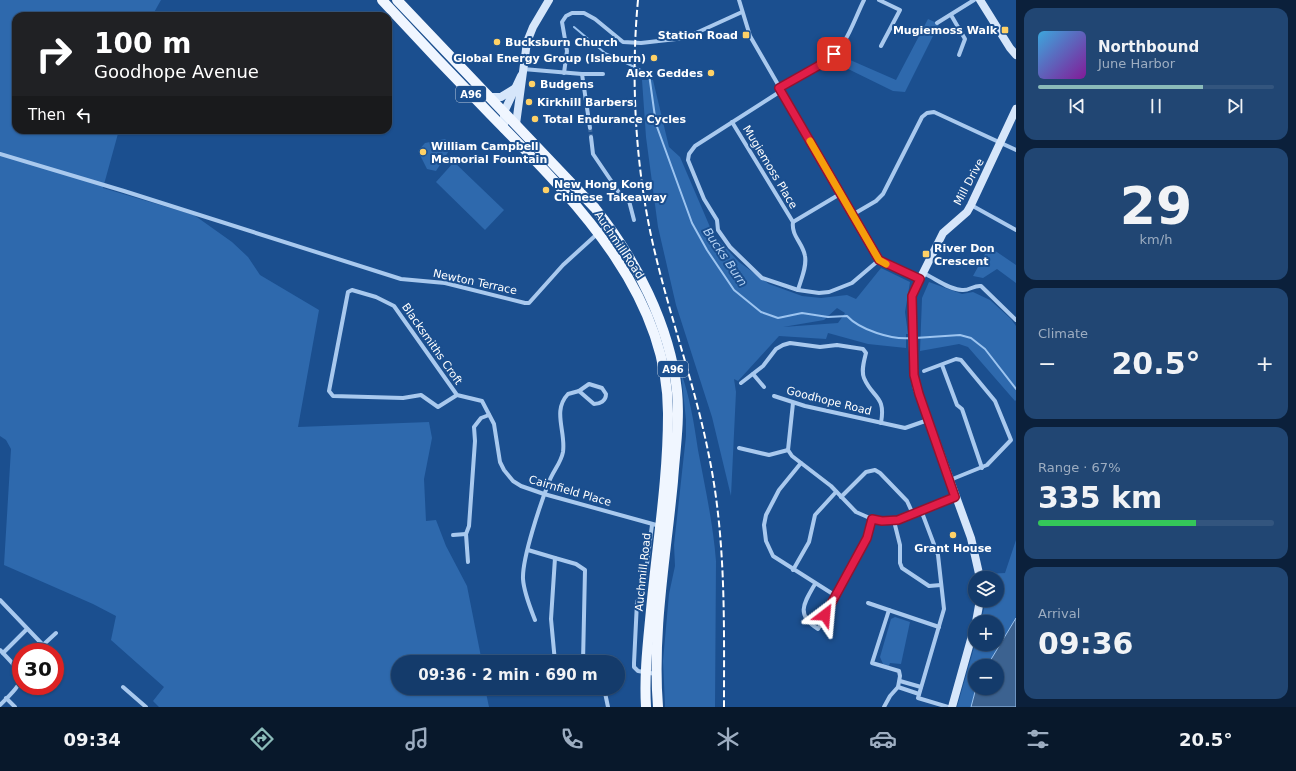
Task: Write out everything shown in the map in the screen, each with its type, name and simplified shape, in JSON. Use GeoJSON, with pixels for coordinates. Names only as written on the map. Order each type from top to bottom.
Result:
{"type":"FeatureCollection","features":[{"type":"Feature","properties":{"kind":"main road","name":"Auchmill Road"},"geometry":{"type":"LineString","coordinates":[[382,0],[572,201],[598,233],[632,284],[649,322],[662,362],[667,393],[668,425],[660,526],[645,673],[646,707]]}},
{"type":"Feature","properties":{"kind":"main road","name":"Auchmill Road"},"geometry":{"type":"LineString","coordinates":[[397,0],[516,124],[595,208],[608,224],[620,242],[661,325],[673,369],[678,411],[660,526],[656,674],[658,707]]}},
{"type":"Feature","properties":{"kind":"street"},"geometry":{"type":"LineString","coordinates":[[516,124],[522,88],[522,72],[529,35],[549,0]]}},
{"type":"Feature","properties":{"kind":"street"},"geometry":{"type":"LineString","coordinates":[[739,0],[750,36],[879,260],[958,290],[964,291],[981,286],[1016,320]]}},
{"type":"Feature","properties":{"kind":"street"},"geometry":{"type":"LineString","coordinates":[[864,0],[844,42],[834,54],[692,148],[688,158],[704,199],[717,220],[718,230],[730,247],[762,278],[798,290],[819,293],[837,290],[852,283],[879,260]]}},
{"type":"Feature","properties":{"kind":"street"},"geometry":{"type":"LineString","coordinates":[[879,0],[900,10],[881,46]]}},
{"type":"Feature","properties":{"kind":"street"},"geometry":{"type":"LineString","coordinates":[[937,23],[974,0]]}},
{"type":"Feature","properties":{"kind":"street"},"geometry":{"type":"LineString","coordinates":[[980,0],[1016,55]]}},
{"type":"Feature","properties":{"kind":"street"},"geometry":{"type":"LineString","coordinates":[[564,73],[566,51],[562,22],[566,16],[572,13],[589,15],[623,42],[641,43],[685,38],[742,12]]}},
{"type":"Feature","properties":{"kind":"street"},"geometry":{"type":"LineString","coordinates":[[951,15],[965,39],[959,55]]}},
{"type":"Feature","properties":{"kind":"street"},"geometry":{"type":"LineString","coordinates":[[504,129],[504,112],[522,72]]}},
{"type":"Feature","properties":{"kind":"street"},"geometry":{"type":"LineString","coordinates":[[522,72],[603,74]]}},
{"type":"Feature","properties":{"kind":"street"},"geometry":{"type":"LineString","coordinates":[[582,74],[590,128]]}},
{"type":"Feature","properties":{"kind":"street"},"geometry":{"type":"LineString","coordinates":[[490,97],[501,97],[514,89]]}},
{"type":"Feature","properties":{"kind":"street","name":"Mill Drive"},"geometry":{"type":"LineString","coordinates":[[979,571],[976,555],[928,420],[914,375],[912,296],[944,232],[967,212],[972,205],[1016,109]]}},
{"type":"Feature","properties":{"kind":"street"},"geometry":{"type":"LineString","coordinates":[[852,215],[876,202],[883,194],[922,117],[927,113],[934,112],[1016,150]]}},
{"type":"Feature","properties":{"kind":"street","name":"Mugiemoss Place"},"geometry":{"type":"LineString","coordinates":[[732,122],[792,222],[792,230],[806,258],[798,290]]}},
{"type":"Feature","properties":{"kind":"street"},"geometry":{"type":"LineString","coordinates":[[591,137],[593,154],[612,182]]}},
{"type":"Feature","properties":{"kind":"street","name":"Newton Terrace"},"geometry":{"type":"LineString","coordinates":[[0,154],[124,191],[401,279],[445,283],[527,303],[543,289],[563,265],[608,224]]}},
{"type":"Feature","properties":{"kind":"street"},"geometry":{"type":"LineString","coordinates":[[617,190],[621,195],[628,196],[634,220]]}},
{"type":"Feature","properties":{"kind":"street","name":"Mugiemoss Place"},"geometry":{"type":"LineString","coordinates":[[792,222],[840,194]]}},
{"type":"Feature","properties":{"kind":"street"},"geometry":{"type":"LineString","coordinates":[[972,205],[1016,230]]}},
{"type":"Feature","properties":{"kind":"street","name":"Blacksmiths Croft"},"geometry":{"type":"LineString","coordinates":[[350,290],[376,298],[394,306],[457,395],[438,407],[421,395],[403,398],[333,396],[330,394],[329,391],[350,290]]}},
{"type":"Feature","properties":{"kind":"street","name":"Goodhope Road"},"geometry":{"type":"LineString","coordinates":[[741,383],[763,366],[778,347],[786,344],[820,347],[837,345],[864,349],[866,353],[864,361],[864,378],[881,402],[883,408],[881,423]]}},
{"type":"Feature","properties":{"kind":"street"},"geometry":{"type":"LineString","coordinates":[[924,371],[956,359],[961,360],[996,400],[1011,440],[982,468],[949,480]]}},
{"type":"Feature","properties":{"kind":"street"},"geometry":{"type":"LineString","coordinates":[[942,365],[957,405],[962,409],[982,468]]}},
{"type":"Feature","properties":{"kind":"street"},"geometry":{"type":"LineString","coordinates":[[752,374],[764,387]]}},
{"type":"Feature","properties":{"kind":"street"},"geometry":{"type":"LineString","coordinates":[[535,620],[524,580],[523,570],[544,494],[563,451],[560,407],[568,394],[589,384],[602,388],[606,397],[600,404],[594,404],[579,390]]}},
{"type":"Feature","properties":{"kind":"street","name":"Cairnfield Place"},"geometry":{"type":"LineString","coordinates":[[457,395],[482,401],[494,424],[500,462],[511,479],[521,486],[544,494],[660,526]]}},
{"type":"Feature","properties":{"kind":"street","name":"Goodhope Road"},"geometry":{"type":"LineString","coordinates":[[774,396],[793,403],[905,428],[928,420]]}},
{"type":"Feature","properties":{"kind":"street"},"geometry":{"type":"LineString","coordinates":[[788,450],[793,403]]}},
{"type":"Feature","properties":{"kind":"street"},"geometry":{"type":"LineString","coordinates":[[468,562],[466,534],[469,526],[475,441],[474,427],[481,418],[489,415]]}},
{"type":"Feature","properties":{"kind":"street"},"geometry":{"type":"LineString","coordinates":[[739,448],[769,455],[788,450]]}},
{"type":"Feature","properties":{"kind":"street"},"geometry":{"type":"LineString","coordinates":[[788,450],[801,463],[841,496],[856,512],[872,519],[894,521],[955,497]]}},
{"type":"Feature","properties":{"kind":"street"},"geometry":{"type":"LineString","coordinates":[[801,463],[779,490],[766,515],[764,525],[771,554],[793,570],[836,596]]}},
{"type":"Feature","properties":{"kind":"street"},"geometry":{"type":"LineString","coordinates":[[841,496],[866,472],[875,470],[880,473],[907,501],[914,514]]}},
{"type":"Feature","properties":{"kind":"street"},"geometry":{"type":"LineString","coordinates":[[793,570],[809,542],[815,515],[836,492]]}},
{"type":"Feature","properties":{"kind":"street"},"geometry":{"type":"LineString","coordinates":[[921,510],[938,555],[944,609],[918,698],[948,707]]}},
{"type":"Feature","properties":{"kind":"street"},"geometry":{"type":"LineString","coordinates":[[815,584],[804,605],[803,611],[807,622],[818,629],[867,538],[872,519]]}},
{"type":"Feature","properties":{"kind":"street"},"geometry":{"type":"LineString","coordinates":[[894,521],[900,545],[900,563],[902,568],[929,586],[941,585]]}},
{"type":"Feature","properties":{"kind":"street","name":"Auchmill Road"},"geometry":{"type":"LineString","coordinates":[[645,673],[636,671],[634,660],[637,602],[644,587],[660,526]]}},
{"type":"Feature","properties":{"kind":"street"},"geometry":{"type":"LineString","coordinates":[[452,536],[466,534]]}},
{"type":"Feature","properties":{"kind":"street"},"geometry":{"type":"LineString","coordinates":[[528,550],[580,566],[585,570],[583,655]]}},
{"type":"Feature","properties":{"kind":"street"},"geometry":{"type":"LineString","coordinates":[[554,655],[551,619],[555,558]]}},
{"type":"Feature","properties":{"kind":"street"},"geometry":{"type":"LineString","coordinates":[[0,600],[43,645],[56,633]]}},
{"type":"Feature","properties":{"kind":"street"},"geometry":{"type":"LineString","coordinates":[[868,603],[939,627]]}},
{"type":"Feature","properties":{"kind":"street"},"geometry":{"type":"LineString","coordinates":[[884,707],[890,696],[898,688],[900,681],[899,671],[872,663],[889,610]]}},
{"type":"Feature","properties":{"kind":"street"},"geometry":{"type":"LineString","coordinates":[[0,704],[17,688],[20,682],[20,674],[16,667],[1,651],[27,629]]}},
{"type":"Feature","properties":{"kind":"street"},"geometry":{"type":"LineString","coordinates":[[952,707],[968,651]]}},
{"type":"Feature","properties":{"kind":"street"},"geometry":{"type":"LineString","coordinates":[[645,673],[656,674]]}},
{"type":"Feature","properties":{"kind":"street"},"geometry":{"type":"LineString","coordinates":[[900,681],[921,687]]}},
{"type":"Feature","properties":{"kind":"street"},"geometry":{"type":"LineString","coordinates":[[123,687],[146,707]]}},
{"type":"Feature","properties":{"kind":"street"},"geometry":{"type":"LineString","coordinates":[[898,688],[919,694]]}},
{"type":"Feature","properties":{"kind":"street"},"geometry":{"type":"LineString","coordinates":[[605,695],[608,707]]}},
{"type":"Feature","properties":{"kind":"street"},"geometry":{"type":"LineString","coordinates":[[6,698],[14,707]]}},
{"type":"Feature","properties":{"kind":"shaded area"},"geometry":{"type":"Polygon","coordinates":[[[0,0],[161,0],[154,12],[12,12],[12,134],[118,134],[103,188],[194,215],[232,242],[248,257],[260,275],[319,310],[298,427],[429,422],[432,438],[424,479],[426,521],[436,520],[446,546],[467,586],[481,655],[391,655],[391,695],[486,695],[489,707],[159,707],[153,701],[164,687],[111,640],[116,616],[93,604],[4,565],[11,449],[6,440],[0,436],[0,0]]]}},
{"type":"Feature","properties":{"kind":"shaded area"},"geometry":{"type":"Polygon","coordinates":[[[928,19],[939,24],[905,92],[893,91],[842,66],[838,57],[841,56],[896,80],[928,19]]]}},
{"type":"Feature","properties":{"kind":"shaded area"},"geometry":{"type":"Polygon","coordinates":[[[642,80],[653,80],[669,147],[680,157],[713,234],[739,262],[769,284],[802,296],[821,298],[847,295],[856,299],[881,268],[910,282],[905,312],[908,334],[906,334],[906,348],[868,344],[828,333],[826,339],[779,336],[738,381],[734,379],[736,392],[731,496],[712,417],[676,305],[658,227],[646,137],[642,80]],[[837,308],[824,320],[783,327],[838,323],[845,313],[837,308]]]}},
{"type":"Feature","properties":{"kind":"shaded area"},"geometry":{"type":"Polygon","coordinates":[[[445,139],[452,146],[436,171],[427,169],[418,151],[425,143],[445,139]]]}},
{"type":"Feature","properties":{"kind":"shaded area"},"geometry":{"type":"Polygon","coordinates":[[[454,162],[504,210],[485,230],[436,182],[454,162]]]}},
{"type":"Feature","properties":{"kind":"shaded area"},"geometry":{"type":"Polygon","coordinates":[[[994,250],[1016,265],[1016,283],[997,269],[983,278],[973,276],[985,254],[994,250]]]}},
{"type":"Feature","properties":{"kind":"shaded area"},"geometry":{"type":"Polygon","coordinates":[[[929,282],[962,294],[973,292],[990,300],[1011,319],[1016,326],[1015,401],[968,347],[959,344],[920,351],[922,298],[929,282]]]}},
{"type":"Feature","properties":{"kind":"shaded area"},"geometry":{"type":"Polygon","coordinates":[[[681,372],[691,411],[715,547],[715,707],[665,707],[663,661],[669,594],[675,566],[674,545],[686,436],[686,420],[681,372]]]}},
{"type":"Feature","properties":{"kind":"shaded area"},"geometry":{"type":"Polygon","coordinates":[[[1016,540],[1016,618],[1004,638],[1004,615],[983,615],[984,607],[1004,607],[1005,573],[1016,540]]]}},
{"type":"Feature","properties":{"kind":"shaded area"},"geometry":{"type":"Polygon","coordinates":[[[895,617],[910,622],[901,664],[890,663],[889,666],[883,664],[880,657],[891,619],[895,617]]]}},
{"type":"Feature","properties":{"kind":"shaded area"},"geometry":{"type":"Polygon","coordinates":[[[1016,618],[1016,707],[971,707],[974,695],[1004,695],[1004,659],[991,659],[996,651],[1004,651],[1004,638],[1016,618]]]}},
{"type":"Feature","properties":{"kind":"shaded area"},"geometry":{"type":"Polygon","coordinates":[[[973,651],[996,651],[991,659],[971,659],[973,651]]]}},
{"type":"Feature","properties":{"kind":"shaded area"},"geometry":{"type":"Polygon","coordinates":[[[968,668],[968,695],[974,695],[971,707],[957,707],[968,668]]]}},
{"type":"Feature","properties":{"kind":"waterway","name":"Bucks Burn"},"geometry":{"type":"LineString","coordinates":[[574,27],[605,53],[649,74],[656,124],[692,223],[707,250],[734,290],[761,312],[778,318],[802,313],[828,317],[847,316],[868,330],[886,336],[911,338]]}},
{"type":"Feature","properties":{"kind":"waterway"},"geometry":{"type":"LineString","coordinates":[[915,338],[960,335],[971,338],[985,349],[1016,389]]}},
{"type":"Feature","properties":{"kind":"tunnel"},"geometry":{"type":"LineString","coordinates":[[590,128],[591,137]]}},
{"type":"Feature","properties":{"kind":"tunnel"},"geometry":{"type":"LineString","coordinates":[[612,182],[617,190]]}},
{"type":"Feature","properties":{"kind":"railway"},"geometry":{"type":"LineString","coordinates":[[638,0],[635,98],[640,165],[644,197],[657,261],[698,407],[715,487],[719,518],[723,581],[724,707]]}},
{"type":"Feature","properties":{"kind":"slow traffic"},"geometry":{"type":"LineString","coordinates":[[810,141],[879,260],[886,264]]}},
{"type":"Feature","properties":{"kind":"place","name":"Mugiemoss Walk"},"geometry":{"type":"Point","coordinates":[1005,30]}},
{"type":"Feature","properties":{"kind":"place","name":"Station Road"},"geometry":{"type":"Point","coordinates":[746,35]}},
{"type":"Feature","properties":{"kind":"place","name":"Bucksburn Church"},"geometry":{"type":"Point","coordinates":[497,42]}},
{"type":"Feature","properties":{"kind":"place","name":"Global Energy Group (Isleburn)"},"geometry":{"type":"Point","coordinates":[654,58]}},
{"type":"Feature","properties":{"kind":"place","name":"Alex Geddes"},"geometry":{"type":"Point","coordinates":[711,73]}},
{"type":"Feature","properties":{"kind":"place","name":"Budgens"},"geometry":{"type":"Point","coordinates":[532,84]}},
{"type":"Feature","properties":{"kind":"place","name":"Kirkhill Barbers"},"geometry":{"type":"Point","coordinates":[529,102]}},
{"type":"Feature","properties":{"kind":"place","name":"Total Endurance Cycles"},"geometry":{"type":"Point","coordinates":[535,119]}},
{"type":"Feature","properties":{"kind":"place","name":"William Campbell Memorial Fountain"},"geometry":{"type":"Point","coordinates":[423,152]}},
{"type":"Feature","properties":{"kind":"place","name":"New Hong Kong Chinese Takeaway"},"geometry":{"type":"Point","coordinates":[546,190]}},
{"type":"Feature","properties":{"kind":"place","name":"River Don Crescent"},"geometry":{"type":"Point","coordinates":[926,254]}},
{"type":"Feature","properties":{"kind":"place","name":"Grant House"},"geometry":{"type":"Point","coordinates":[953,535]}},
{"type":"Feature","properties":{"kind":"route"},"geometry":{"type":"LineString","coordinates":[[825,615],[858,557],[867,538],[872,519],[882,521],[898,520],[955,497],[919,394],[914,375],[912,296],[920,279],[879,260],[779,88],[818,66],[834,54]]}}]}
